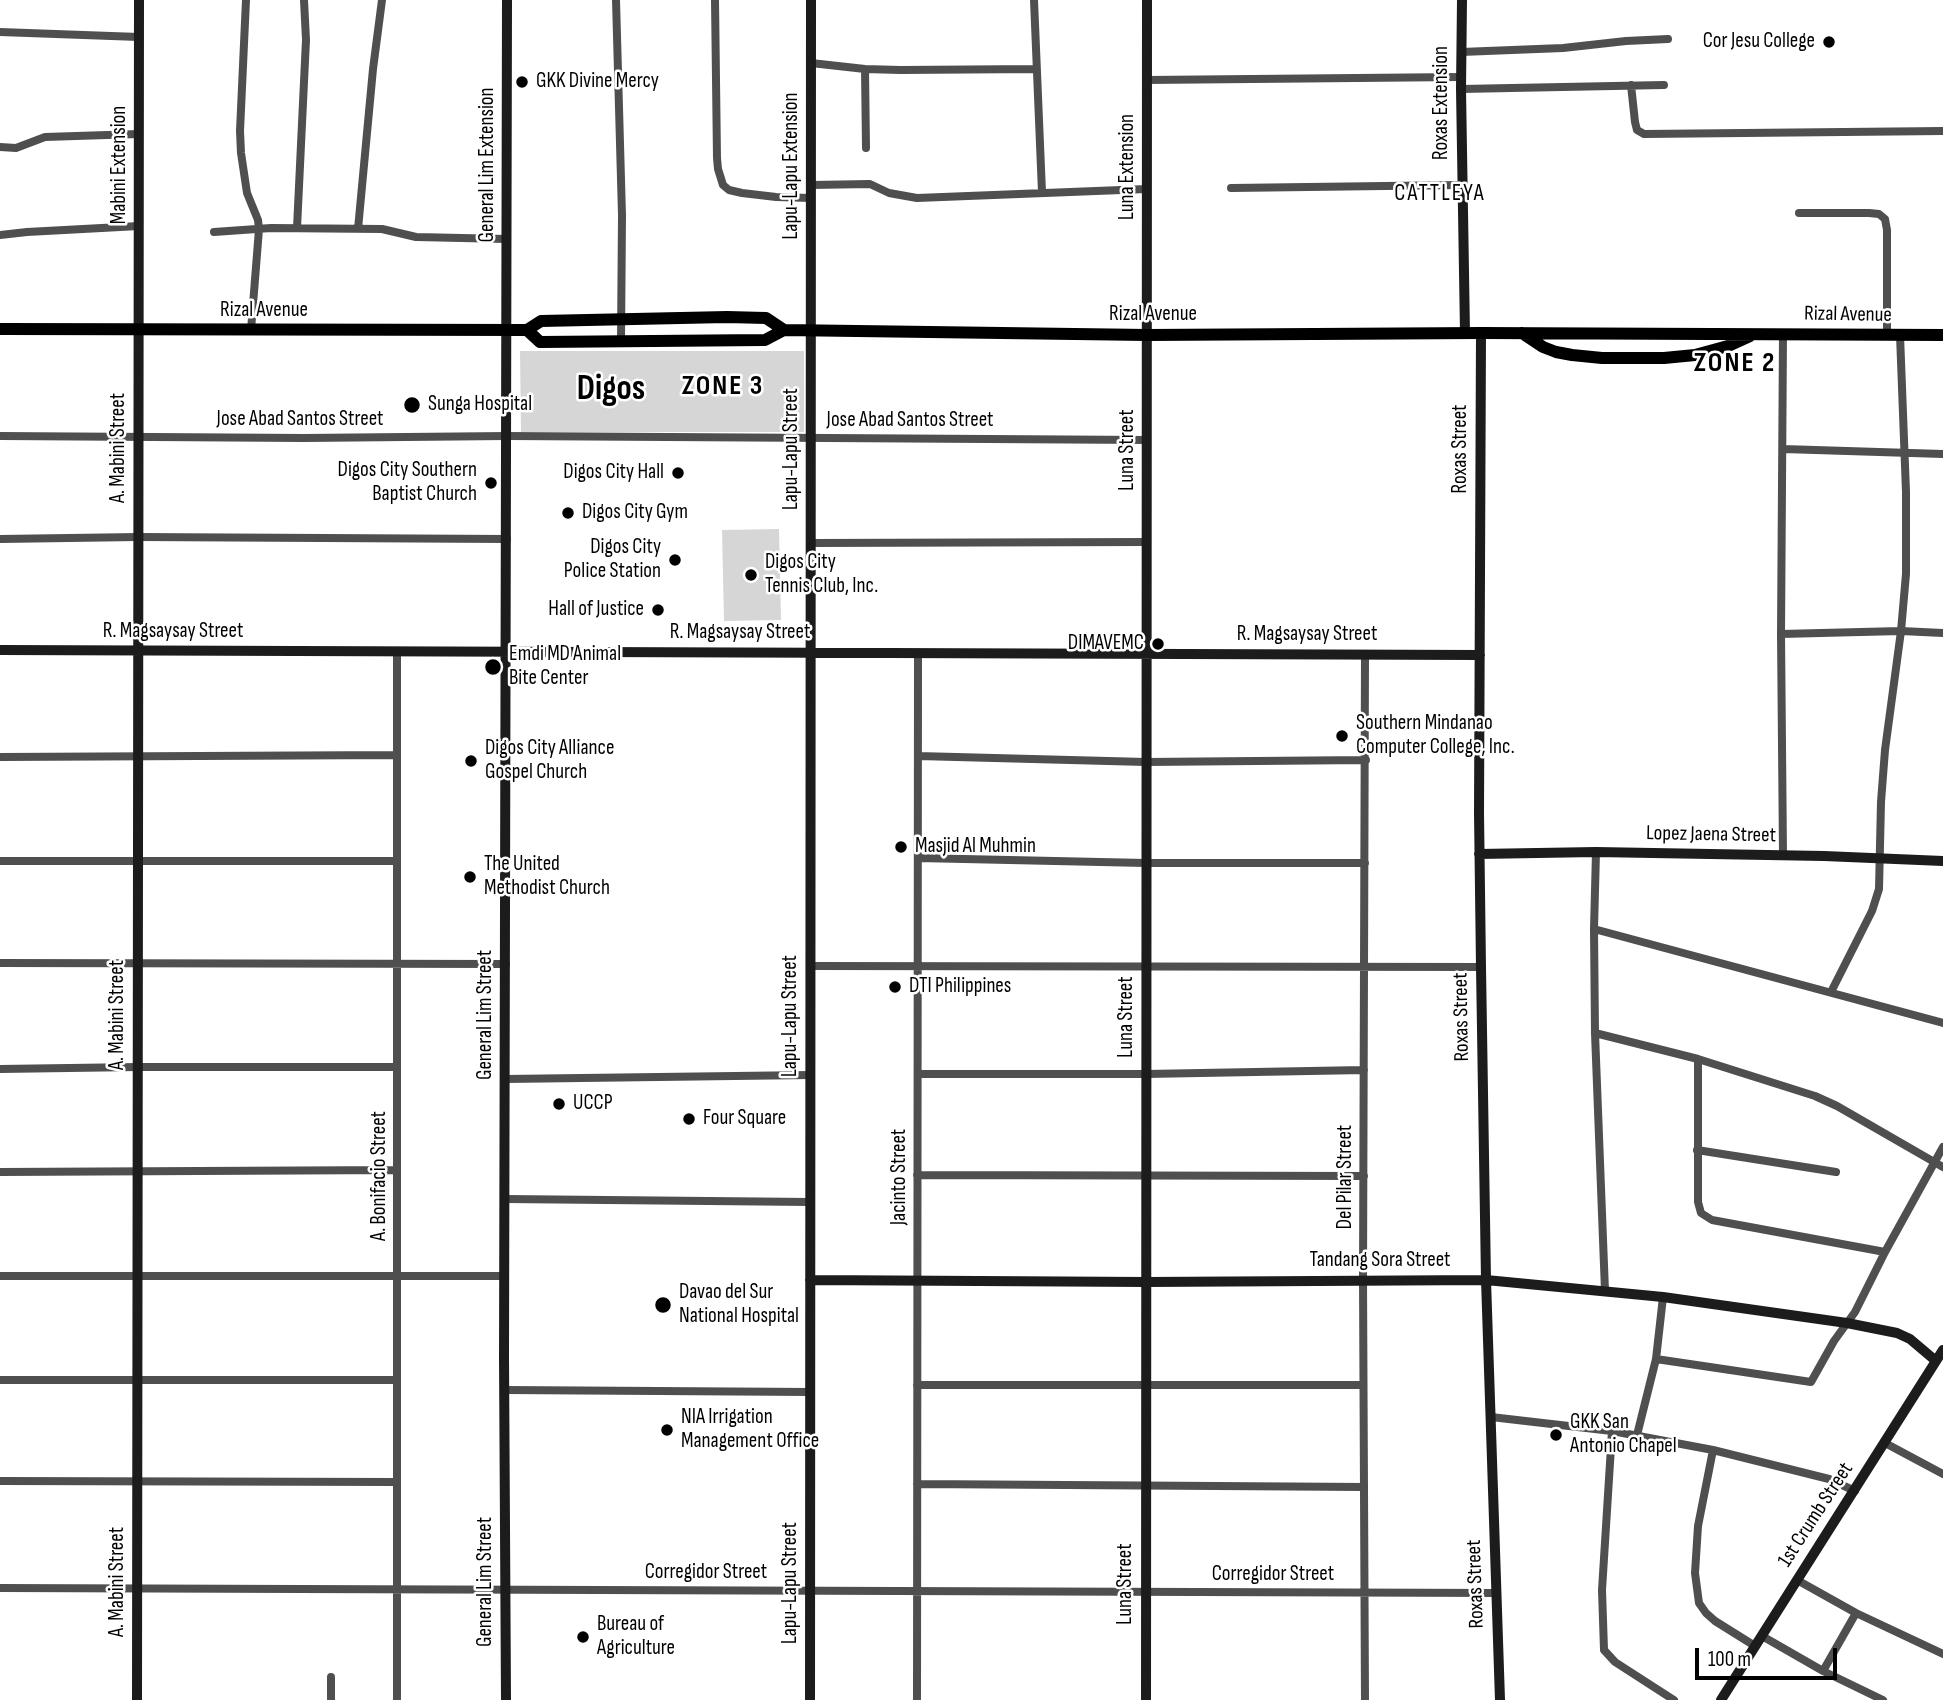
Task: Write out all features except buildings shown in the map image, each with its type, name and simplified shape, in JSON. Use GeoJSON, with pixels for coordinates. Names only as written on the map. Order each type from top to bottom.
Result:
{"type":"FeatureCollection","features":[{"type":"Feature","properties":{"kind":"main road","name":"Rizal Avenue"},"geometry":{"type":"LineString","coordinates":[[527,331],[541,321],[621,318],[766,318],[784,330]]}},
{"type":"Feature","properties":{"kind":"main road"},"geometry":{"type":"LineString","coordinates":[[658,318],[658,340]]}},
{"type":"Feature","properties":{"kind":"main road","name":"Rizal Avenue"},"geometry":{"type":"LineString","coordinates":[[0,329],[507,330],[527,331],[540,342],[765,340],[784,330],[1147,335],[1943,335]]}},
{"type":"Feature","properties":{"kind":"main road","name":"Rizal Avenue"},"geometry":{"type":"LineString","coordinates":[[1521,333],[1543,347],[1572,355],[1627,358],[1695,355],[1728,346],[1753,334]]}},
{"type":"Feature","properties":{"kind":"street","name":"Mabini Extension"},"geometry":{"type":"LineString","coordinates":[[138,329],[139,0]]}},
{"type":"Feature","properties":{"kind":"street"},"geometry":{"type":"LineString","coordinates":[[246,0],[241,153],[247,193],[259,229],[251,330]]}},
{"type":"Feature","properties":{"kind":"street"},"geometry":{"type":"LineString","coordinates":[[297,228],[306,40],[304,0]]}},
{"type":"Feature","properties":{"kind":"street"},"geometry":{"type":"LineString","coordinates":[[358,229],[382,0]]}},
{"type":"Feature","properties":{"kind":"street","name":"General Lim Extension"},"geometry":{"type":"LineString","coordinates":[[507,0],[507,330]]}},
{"type":"Feature","properties":{"kind":"street"},"geometry":{"type":"LineString","coordinates":[[616,0],[622,203],[621,341]]}},
{"type":"Feature","properties":{"kind":"street"},"geometry":{"type":"LineString","coordinates":[[715,0],[717,158],[723,185],[729,190],[742,193],[811,198]]}},
{"type":"Feature","properties":{"kind":"street","name":"Lapu-Lapu Extension"},"geometry":{"type":"LineString","coordinates":[[811,0],[811,331]]}},
{"type":"Feature","properties":{"kind":"street"},"geometry":{"type":"LineString","coordinates":[[1034,0],[1042,192]]}},
{"type":"Feature","properties":{"kind":"street","name":"Luna Extension"},"geometry":{"type":"LineString","coordinates":[[1147,0],[1147,335]]}},
{"type":"Feature","properties":{"kind":"street","name":"Roxas Extension"},"geometry":{"type":"LineString","coordinates":[[1462,0],[1465,333]]}},
{"type":"Feature","properties":{"kind":"street"},"geometry":{"type":"LineString","coordinates":[[0,32],[139,37]]}},
{"type":"Feature","properties":{"kind":"street"},"geometry":{"type":"LineString","coordinates":[[1461,52],[1563,48],[1668,39]]}},
{"type":"Feature","properties":{"kind":"street"},"geometry":{"type":"LineString","coordinates":[[811,63],[865,69],[1036,69]]}},
{"type":"Feature","properties":{"kind":"street"},"geometry":{"type":"LineString","coordinates":[[865,69],[866,148]]}},
{"type":"Feature","properties":{"kind":"street"},"geometry":{"type":"LineString","coordinates":[[1147,79],[1461,77]]}},
{"type":"Feature","properties":{"kind":"street"},"geometry":{"type":"LineString","coordinates":[[1631,85],[1634,121],[1637,130],[1644,134],[1943,131]]}},
{"type":"Feature","properties":{"kind":"street"},"geometry":{"type":"LineString","coordinates":[[1461,89],[1664,85]]}},
{"type":"Feature","properties":{"kind":"street"},"geometry":{"type":"LineString","coordinates":[[0,147],[16,148],[45,137],[139,134]]}},
{"type":"Feature","properties":{"kind":"street"},"geometry":{"type":"LineString","coordinates":[[811,185],[870,184],[889,193],[911,198],[1147,189]]}},
{"type":"Feature","properties":{"kind":"street"},"geometry":{"type":"LineString","coordinates":[[1231,188],[1462,185]]}},
{"type":"Feature","properties":{"kind":"street"},"geometry":{"type":"LineString","coordinates":[[1799,213],[1869,213],[1879,214],[1885,219],[1905,453],[1906,574],[1885,750],[1877,896],[1831,992]]}},
{"type":"Feature","properties":{"kind":"street"},"geometry":{"type":"LineString","coordinates":[[0,235],[139,226]]}},
{"type":"Feature","properties":{"kind":"street"},"geometry":{"type":"LineString","coordinates":[[214,232],[297,228],[382,229],[416,237],[507,239]]}},
{"type":"Feature","properties":{"kind":"street","name":"A. Mabini Street"},"geometry":{"type":"LineString","coordinates":[[137,1700],[138,329]]}},
{"type":"Feature","properties":{"kind":"street","name":"General Lim Street"},"geometry":{"type":"LineString","coordinates":[[506,1700],[507,330]]}},
{"type":"Feature","properties":{"kind":"street","name":"Lapu-Lapu Street"},"geometry":{"type":"LineString","coordinates":[[810,1700],[811,331]]}},
{"type":"Feature","properties":{"kind":"street","name":"Roxas Street"},"geometry":{"type":"LineString","coordinates":[[1481,333],[1480,967],[1486,1280],[1500,1700]]}},
{"type":"Feature","properties":{"kind":"street"},"geometry":{"type":"LineString","coordinates":[[1783,334],[1783,856]]}},
{"type":"Feature","properties":{"kind":"street","name":"Luna Street"},"geometry":{"type":"LineString","coordinates":[[1146,1700],[1147,335]]}},
{"type":"Feature","properties":{"kind":"street","name":"Jose Abad Santos Street"},"geometry":{"type":"LineString","coordinates":[[0,436],[1147,440]]}},
{"type":"Feature","properties":{"kind":"street"},"geometry":{"type":"LineString","coordinates":[[1783,449],[1943,454]]}},
{"type":"Feature","properties":{"kind":"street"},"geometry":{"type":"LineString","coordinates":[[0,539],[507,539]]}},
{"type":"Feature","properties":{"kind":"street"},"geometry":{"type":"LineString","coordinates":[[811,543],[1147,542]]}},
{"type":"Feature","properties":{"kind":"street"},"geometry":{"type":"LineString","coordinates":[[1781,634],[1900,631],[1943,633]]}},
{"type":"Feature","properties":{"kind":"street","name":"R. Magsaysay Street"},"geometry":{"type":"LineString","coordinates":[[0,650],[1480,655]]}},
{"type":"Feature","properties":{"kind":"street","name":"A. Bonifacio Street"},"geometry":{"type":"LineString","coordinates":[[397,652],[397,1700]]}},
{"type":"Feature","properties":{"kind":"street","name":"Jacinto Street"},"geometry":{"type":"LineString","coordinates":[[917,1700],[918,653]]}},
{"type":"Feature","properties":{"kind":"street","name":"Del Pilar Street"},"geometry":{"type":"LineString","coordinates":[[1365,655],[1365,1700]]}},
{"type":"Feature","properties":{"kind":"street"},"geometry":{"type":"LineString","coordinates":[[0,757],[397,755]]}},
{"type":"Feature","properties":{"kind":"street"},"geometry":{"type":"LineString","coordinates":[[918,756],[1146,762],[1366,760]]}},
{"type":"Feature","properties":{"kind":"street"},"geometry":{"type":"LineString","coordinates":[[1596,852],[1595,1033],[1605,1290]]}},
{"type":"Feature","properties":{"kind":"street","name":"Lopez Jaena Street"},"geometry":{"type":"LineString","coordinates":[[1479,854],[1596,852],[1943,862]]}},
{"type":"Feature","properties":{"kind":"street"},"geometry":{"type":"LineString","coordinates":[[918,858],[1146,863],[1366,863]]}},
{"type":"Feature","properties":{"kind":"street"},"geometry":{"type":"LineString","coordinates":[[0,861],[397,861]]}},
{"type":"Feature","properties":{"kind":"street"},"geometry":{"type":"LineString","coordinates":[[1594,929],[1943,1023]]}},
{"type":"Feature","properties":{"kind":"street"},"geometry":{"type":"LineString","coordinates":[[0,963],[506,964]]}},
{"type":"Feature","properties":{"kind":"street"},"geometry":{"type":"LineString","coordinates":[[811,966],[1480,967]]}},
{"type":"Feature","properties":{"kind":"street"},"geometry":{"type":"LineString","coordinates":[[1595,1033],[1698,1059],[1815,1096],[1943,1167]]}},
{"type":"Feature","properties":{"kind":"street"},"geometry":{"type":"LineString","coordinates":[[1698,1059],[1701,1213],[1708,1219],[1885,1252]]}},
{"type":"Feature","properties":{"kind":"street"},"geometry":{"type":"LineString","coordinates":[[0,1069],[397,1067]]}},
{"type":"Feature","properties":{"kind":"street"},"geometry":{"type":"LineString","coordinates":[[918,1074],[1364,1070]]}},
{"type":"Feature","properties":{"kind":"street"},"geometry":{"type":"LineString","coordinates":[[505,1079],[811,1075]]}},
{"type":"Feature","properties":{"kind":"street"},"geometry":{"type":"LineString","coordinates":[[1656,1359],[1811,1382],[1864,1294],[1943,1147]]}},
{"type":"Feature","properties":{"kind":"street"},"geometry":{"type":"LineString","coordinates":[[1698,1150],[1836,1172]]}},
{"type":"Feature","properties":{"kind":"street"},"geometry":{"type":"LineString","coordinates":[[0,1172],[397,1170]]}},
{"type":"Feature","properties":{"kind":"street"},"geometry":{"type":"LineString","coordinates":[[917,1175],[1364,1176]]}},
{"type":"Feature","properties":{"kind":"street"},"geometry":{"type":"LineString","coordinates":[[505,1199],[810,1202]]}},
{"type":"Feature","properties":{"kind":"street"},"geometry":{"type":"LineString","coordinates":[[0,1276],[505,1276]]}},
{"type":"Feature","properties":{"kind":"street","name":"Tandang Sora Street"},"geometry":{"type":"LineString","coordinates":[[810,1280],[1486,1280],[1605,1290],[1847,1323],[1897,1333],[1910,1339],[1940,1363]]}},
{"type":"Feature","properties":{"kind":"street"},"geometry":{"type":"LineString","coordinates":[[1637,1435],[1656,1359],[1663,1297]]}},
{"type":"Feature","properties":{"kind":"street","name":"1st Crumb Street"},"geometry":{"type":"LineString","coordinates":[[1721,1700],[1885,1443],[1940,1363],[1943,1350]]}},
{"type":"Feature","properties":{"kind":"street"},"geometry":{"type":"LineString","coordinates":[[0,1380],[397,1380]]}},
{"type":"Feature","properties":{"kind":"street"},"geometry":{"type":"LineString","coordinates":[[917,1385],[1363,1385]]}},
{"type":"Feature","properties":{"kind":"street"},"geometry":{"type":"LineString","coordinates":[[505,1390],[810,1392]]}},
{"type":"Feature","properties":{"kind":"street"},"geometry":{"type":"LineString","coordinates":[[1491,1417],[1612,1431],[1713,1450],[1829,1479],[1855,1491]]}},
{"type":"Feature","properties":{"kind":"street"},"geometry":{"type":"LineString","coordinates":[[1612,1431],[1602,1590],[1604,1650],[1615,1662],[1674,1700]]}},
{"type":"Feature","properties":{"kind":"street"},"geometry":{"type":"LineString","coordinates":[[1885,1443],[1943,1474]]}},
{"type":"Feature","properties":{"kind":"street"},"geometry":{"type":"LineString","coordinates":[[1713,1450],[1698,1526],[1695,1573],[1699,1603],[1715,1621],[1883,1700]]}},
{"type":"Feature","properties":{"kind":"street"},"geometry":{"type":"LineString","coordinates":[[0,1482],[397,1482]]}},
{"type":"Feature","properties":{"kind":"street"},"geometry":{"type":"LineString","coordinates":[[917,1484],[1364,1487]]}},
{"type":"Feature","properties":{"kind":"street"},"geometry":{"type":"LineString","coordinates":[[1797,1580],[1856,1613],[1943,1654]]}},
{"type":"Feature","properties":{"kind":"street","name":"Corregidor Street"},"geometry":{"type":"LineString","coordinates":[[0,1588],[1496,1593]]}},
{"type":"Feature","properties":{"kind":"street"},"geometry":{"type":"LineString","coordinates":[[1822,1671],[1856,1613]]}},
{"type":"Feature","properties":{"kind":"street"},"geometry":{"type":"LineString","coordinates":[[331,1677],[331,1700]]}},
{"type":"Feature","properties":{"kind":"street"},"geometry":{"type":"LineString","coordinates":[[1859,1700],[1865,1691]]}},
{"type":"Feature","properties":{"kind":"shaded area"},"geometry":{"type":"Polygon","coordinates":[[[520,351],[804,351],[804,432],[521,432],[520,351]]]}},
{"type":"Feature","properties":{"kind":"shaded area","name":"Digos City Tennis Club, Inc."},"geometry":{"type":"Polygon","coordinates":[[[779,529],[781,620],[724,621],[722,530],[779,529]]]}},
{"type":"Feature","properties":{"kind":"place","name":"Cor Jesu College"},"geometry":{"type":"Point","coordinates":[1829,42]}},
{"type":"Feature","properties":{"kind":"place","name":"GKK Divine Mercy"},"geometry":{"type":"Point","coordinates":[522,82]}},
{"type":"Feature","properties":{"kind":"place","name":"Sunga Hospital"},"geometry":{"type":"Point","coordinates":[412,405]}},
{"type":"Feature","properties":{"kind":"place","name":"Digos City Hall"},"geometry":{"type":"Point","coordinates":[678,473]}},
{"type":"Feature","properties":{"kind":"place","name":"Digos City Southern Baptist Church"},"geometry":{"type":"Point","coordinates":[491,483]}},
{"type":"Feature","properties":{"kind":"place","name":"Digos City Gym"},"geometry":{"type":"Point","coordinates":[568,513]}},
{"type":"Feature","properties":{"kind":"place","name":"Digos City Police Station"},"geometry":{"type":"Point","coordinates":[675,560]}},
{"type":"Feature","properties":{"kind":"place","name":"Digos City Tennis Club, Inc."},"geometry":{"type":"Point","coordinates":[751,575]}},
{"type":"Feature","properties":{"kind":"place","name":"Hall of Justice"},"geometry":{"type":"Point","coordinates":[658,610]}},
{"type":"Feature","properties":{"kind":"place","name":"DIMAVEMC"},"geometry":{"type":"Point","coordinates":[1158,644]}},
{"type":"Feature","properties":{"kind":"place","name":"Emdi MD Animal Bite Center"},"geometry":{"type":"Point","coordinates":[493,667]}},
{"type":"Feature","properties":{"kind":"place","name":"Southern Mindanao Computer College, Inc."},"geometry":{"type":"Point","coordinates":[1342,736]}},
{"type":"Feature","properties":{"kind":"place","name":"Digos City Alliance Gospel Church"},"geometry":{"type":"Point","coordinates":[471,761]}},
{"type":"Feature","properties":{"kind":"place","name":"Masjid Al Muhmin"},"geometry":{"type":"Point","coordinates":[901,847]}},
{"type":"Feature","properties":{"kind":"place","name":"The United Methodist Church"},"geometry":{"type":"Point","coordinates":[470,877]}},
{"type":"Feature","properties":{"kind":"place","name":"DTI Philippines"},"geometry":{"type":"Point","coordinates":[895,987]}},
{"type":"Feature","properties":{"kind":"place","name":"UCCP"},"geometry":{"type":"Point","coordinates":[559,1104]}},
{"type":"Feature","properties":{"kind":"place","name":"Four Square"},"geometry":{"type":"Point","coordinates":[689,1119]}},
{"type":"Feature","properties":{"kind":"place","name":"Davao del Sur National Hospital"},"geometry":{"type":"Point","coordinates":[663,1305]}},
{"type":"Feature","properties":{"kind":"place","name":"NIA Irrigation Management Office"},"geometry":{"type":"Point","coordinates":[667,1430]}},
{"type":"Feature","properties":{"kind":"place","name":"GKK San Antonio Chapel"},"geometry":{"type":"Point","coordinates":[1556,1435]}},
{"type":"Feature","properties":{"kind":"place","name":"Bureau of Agriculture"},"geometry":{"type":"Point","coordinates":[583,1637]}},
{"type":"Feature","properties":{"kind":"district","name":"CATTLEYA"},"geometry":{"type":"Point","coordinates":[1440,194]}},
{"type":"Feature","properties":{"kind":"district","name":"ZONE 2"},"geometry":{"type":"Point","coordinates":[1735,364]}},
{"type":"Feature","properties":{"kind":"district","name":"ZONE 3"},"geometry":{"type":"Point","coordinates":[723,387]}},
{"type":"Feature","properties":{"kind":"district","name":"Digos"},"geometry":{"type":"Point","coordinates":[611,390]}}]}
